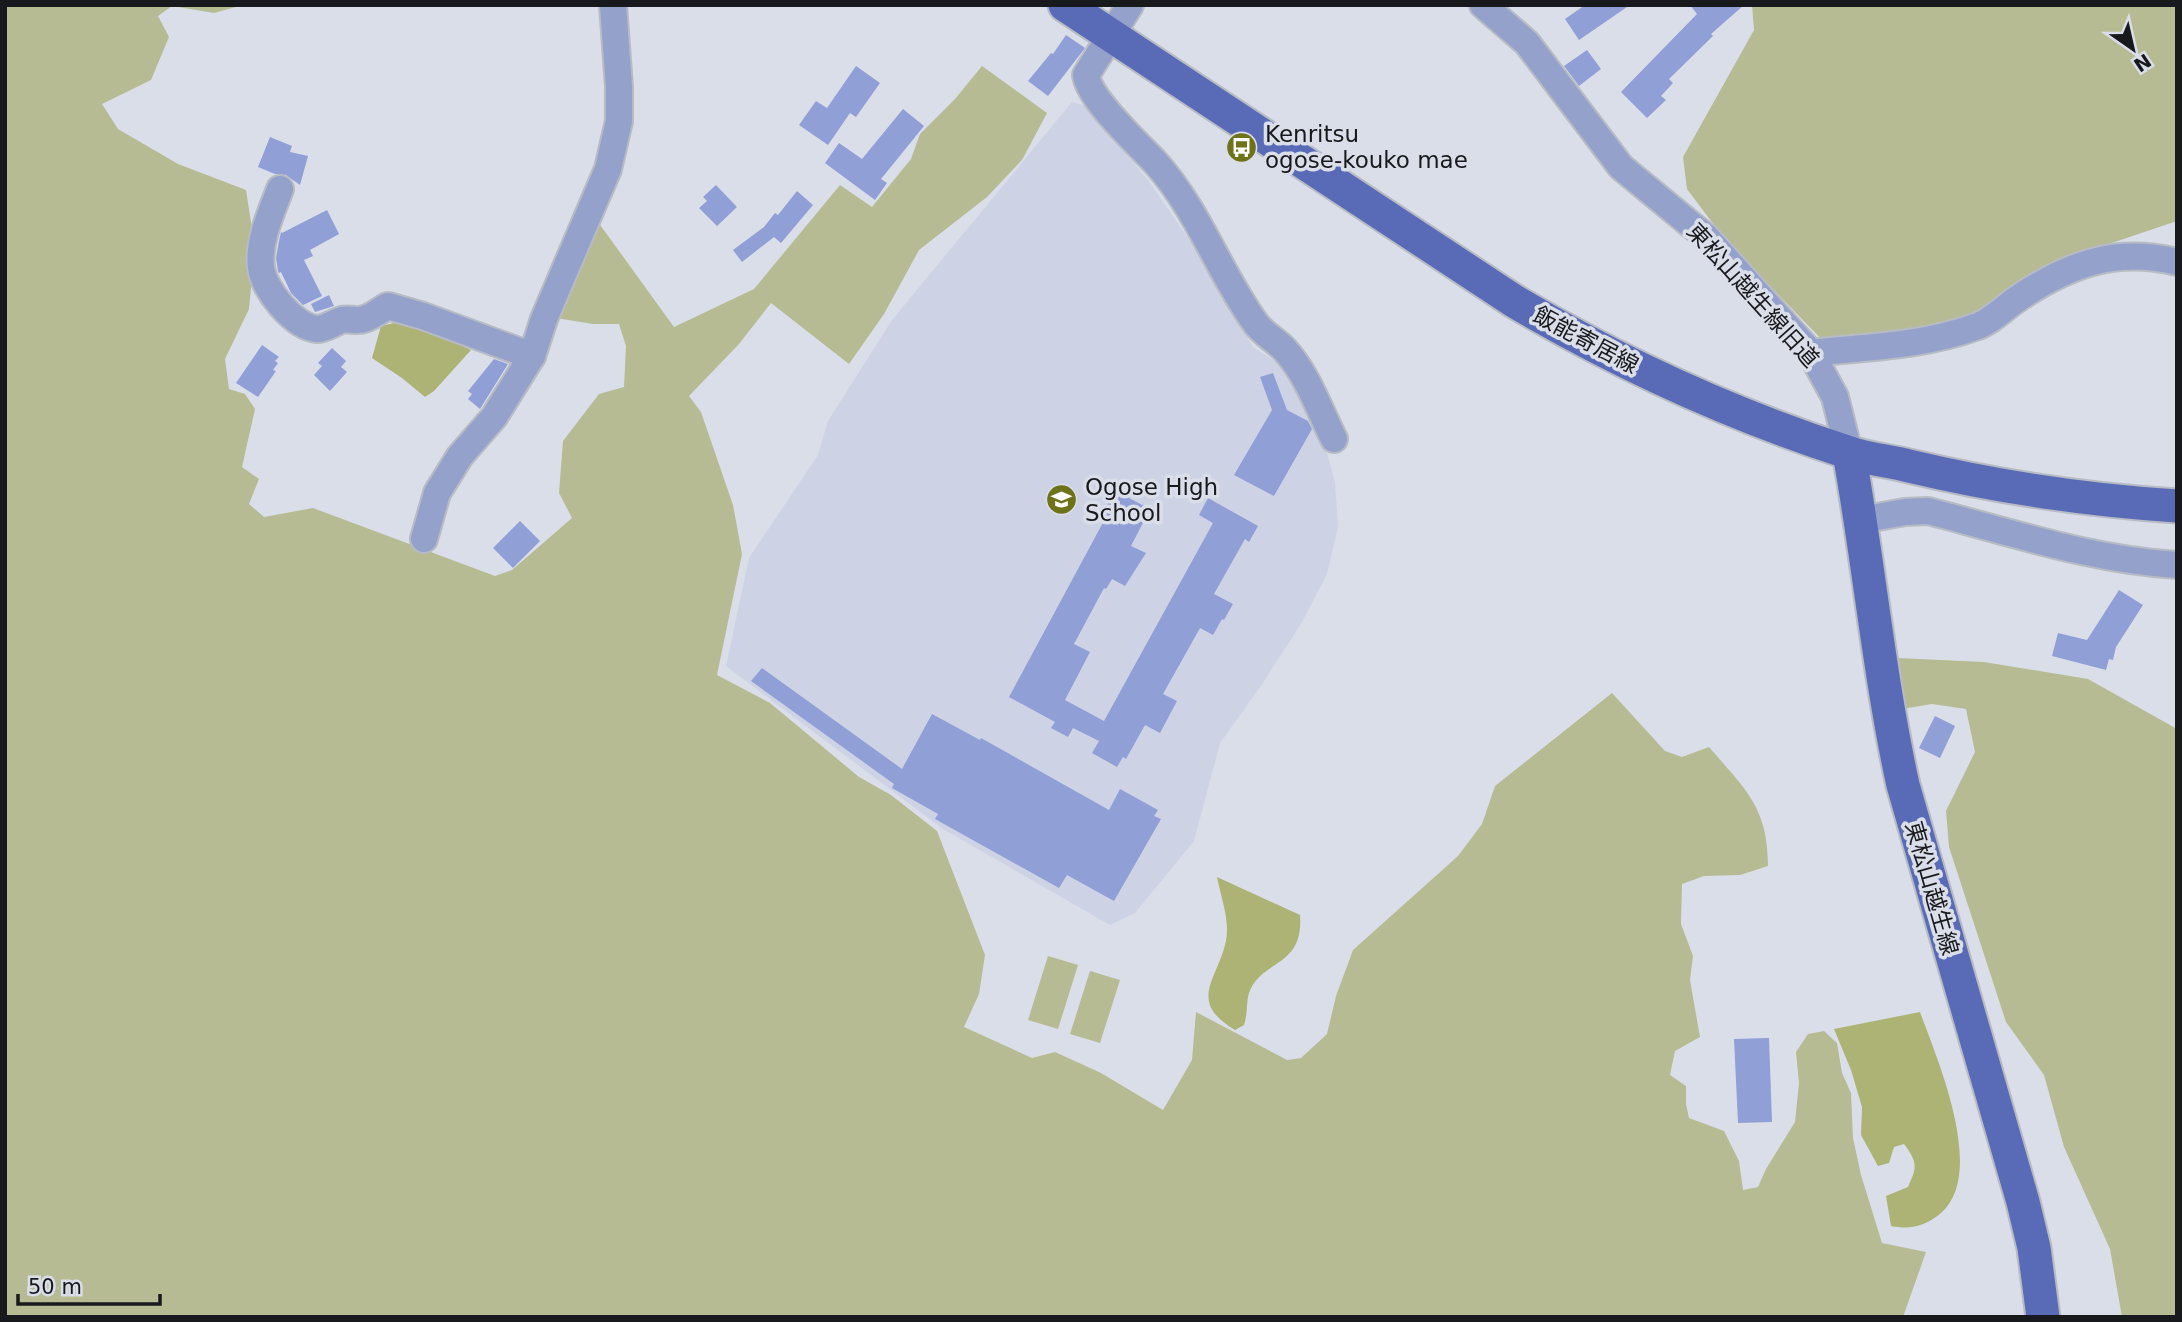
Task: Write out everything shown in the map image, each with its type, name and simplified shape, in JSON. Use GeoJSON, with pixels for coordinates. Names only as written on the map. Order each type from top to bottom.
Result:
{"type":"FeatureCollection","features":[{"type":"Feature","properties":{"kind":"main road","name":"飯能寄居線"},"geometry":{"type":"LineString","coordinates":[[1065,5],[1502,293],[1563,330],[1692,393],[1849,453],[1963,480],[2031,491],[2177,506]]}},
{"type":"Feature","properties":{"kind":"main road","name":"東松山越生線"},"geometry":{"type":"LineString","coordinates":[[1849,453],[1861,520],[1888,719],[1903,785],[2034,1248],[2043,1317]]}},
{"type":"Feature","properties":{"kind":"street"},"geometry":{"type":"LineString","coordinates":[[424,539],[437,494],[460,456],[494,417],[532,356],[544,319],[608,169],[619,121],[620,87],[613,5]]}},
{"type":"Feature","properties":{"kind":"street"},"geometry":{"type":"LineString","coordinates":[[1129,5],[1086,75],[1087,84],[1161,169],[1208,240],[1253,320],[1298,366],[1334,439]]}},
{"type":"Feature","properties":{"kind":"street","name":"東松山越生線旧道"},"geometry":{"type":"LineString","coordinates":[[1483,5],[1527,43],[1621,167],[1706,237],[1811,353],[1835,397],[1849,453]]}},
{"type":"Feature","properties":{"kind":"street"},"geometry":{"type":"LineString","coordinates":[[280,189],[266,227],[261,268],[276,300],[294,318],[320,329],[344,319],[363,320],[387,306],[423,316],[532,356]]}},
{"type":"Feature","properties":{"kind":"street"},"geometry":{"type":"LineString","coordinates":[[1811,353],[1906,344],[1979,326],[2059,273],[2102,258],[2159,258],[2177,262]]}},
{"type":"Feature","properties":{"kind":"street"},"geometry":{"type":"LineString","coordinates":[[1861,520],[1928,511],[2107,556],[2177,565]]}},
{"type":"Feature","properties":{"kind":"shaded area"},"geometry":{"type":"Polygon","coordinates":[[[5,5],[243,5],[214,13],[172,6],[158,16],[169,37],[151,80],[102,104],[118,129],[178,164],[246,190],[255,248],[249,309],[225,359],[229,389],[245,394],[255,409],[242,467],[259,479],[249,504],[264,517],[313,508],[495,576],[512,570],[572,518],[559,493],[563,441],[599,394],[624,387],[626,346],[619,324],[593,324],[556,318],[598,222],[674,327],[754,289],[840,185],[872,207],[911,159],[920,134],[955,99],[982,66],[1047,113],[1022,160],[987,197],[919,250],[884,314],[849,364],[771,303],[739,344],[689,396],[701,412],[733,505],[742,554],[717,675],[770,703],[859,777],[891,795],[937,831],[985,955],[979,994],[964,1027],[1032,1058],[1055,1052],[1101,1073],[1163,1110],[1192,1060],[1196,1012],[1287,1060],[1301,1058],[1327,1034],[1336,996],[1353,950],[1458,856],[1482,824],[1495,786],[1612,693],[1665,751],[1682,757],[1709,747],[1752,800],[1764,828],[1768,866],[1740,875],[1704,876],[1682,884],[1681,924],[1693,956],[1690,980],[1700,1037],[1675,1051],[1670,1075],[1686,1086],[1689,1118],[1724,1131],[1739,1161],[1743,1190],[1758,1187],[1795,1122],[1799,1083],[1796,1052],[1808,1034],[1824,1031],[1837,1043],[1842,1073],[1851,1093],[1853,1138],[1861,1175],[1882,1243],[1926,1252],[1903,1317],[5,1317],[5,5]]]}},
{"type":"Feature","properties":{"kind":"shaded area"},"geometry":{"type":"Polygon","coordinates":[[[1752,5],[2177,5],[2177,221],[2103,246],[1960,324],[1825,343],[1711,221],[1687,189],[1683,157],[1754,30],[1752,5]]]}},
{"type":"Feature","properties":{"kind":"shaded area","name":"Ogose High School"},"geometry":{"type":"Polygon","coordinates":[[[1072,102],[1086,106],[1148,180],[1202,258],[1253,347],[1283,366],[1327,453],[1335,482],[1338,527],[1327,574],[1302,622],[1220,743],[1194,841],[1135,913],[1110,925],[943,829],[726,666],[749,558],[818,455],[828,421],[892,320],[1072,102]]]}},
{"type":"Feature","properties":{"kind":"shaded area"},"geometry":{"type":"Polygon","coordinates":[[[394,323],[424,329],[471,350],[434,391],[425,397],[372,358],[381,326],[394,323]]]}},
{"type":"Feature","properties":{"kind":"shaded area"},"geometry":{"type":"Polygon","coordinates":[[[1897,658],[1984,662],[2088,679],[2177,729],[2177,1317],[2122,1317],[2110,1249],[2064,1147],[2044,1075],[2006,1022],[1949,847],[1946,811],[1975,752],[1966,709],[1932,704],[1902,709],[1897,658]]]}},
{"type":"Feature","properties":{"kind":"shaded area"},"geometry":{"type":"Polygon","coordinates":[[[1217,877],[1300,915],[1295,945],[1289,954],[1255,982],[1248,996],[1244,1025],[1235,1030],[1220,1019],[1209,1000],[1209,990],[1227,933],[1217,877]]]}},
{"type":"Feature","properties":{"kind":"shaded area"},"geometry":{"type":"Polygon","coordinates":[[[1048,956],[1078,965],[1058,1029],[1028,1020],[1048,956]]]}},
{"type":"Feature","properties":{"kind":"shaded area"},"geometry":{"type":"Polygon","coordinates":[[[1090,971],[1120,980],[1100,1043],[1070,1034],[1090,971]]]}},
{"type":"Feature","properties":{"kind":"shaded area"},"geometry":{"type":"Polygon","coordinates":[[[1920,1012],[1954,1115],[1960,1171],[1954,1195],[1941,1213],[1918,1226],[1898,1227],[1891,1226],[1886,1196],[1908,1187],[1914,1161],[1904,1144],[1894,1147],[1889,1163],[1878,1166],[1861,1135],[1862,1107],[1851,1070],[1834,1029],[1920,1012]]]}},
{"type":"Feature","properties":{"kind":"building"},"geometry":{"type":"Polygon","coordinates":[[[1585,5],[1630,5],[1579,40],[1565,19],[1585,5]]]}},
{"type":"Feature","properties":{"kind":"building"},"geometry":{"type":"Polygon","coordinates":[[[1690,5],[1744,5],[1711,34],[1713,36],[1669,79],[1673,83],[1661,96],[1666,100],[1647,118],[1621,92],[1697,14],[1690,5]]]}},
{"type":"Feature","properties":{"kind":"building"},"geometry":{"type":"Polygon","coordinates":[[[1066,35],[1085,48],[1048,96],[1028,81],[1066,35]]]}},
{"type":"Feature","properties":{"kind":"building"},"geometry":{"type":"Polygon","coordinates":[[[1587,50],[1601,69],[1579,86],[1564,66],[1587,50]]]}},
{"type":"Feature","properties":{"kind":"building"},"geometry":{"type":"Polygon","coordinates":[[[856,66],[880,83],[856,117],[850,113],[828,145],[799,125],[816,101],[827,108],[856,66]]]}},
{"type":"Feature","properties":{"kind":"building"},"geometry":{"type":"Polygon","coordinates":[[[903,109],[924,126],[881,179],[887,183],[875,200],[825,163],[839,143],[862,159],[903,109]]]}},
{"type":"Feature","properties":{"kind":"building"},"geometry":{"type":"Polygon","coordinates":[[[270,137],[292,146],[290,152],[308,156],[300,185],[286,175],[258,167],[270,137]]]}},
{"type":"Feature","properties":{"kind":"building"},"geometry":{"type":"Polygon","coordinates":[[[716,185],[737,207],[717,226],[699,208],[707,201],[703,197],[716,185]]]}},
{"type":"Feature","properties":{"kind":"building"},"geometry":{"type":"Polygon","coordinates":[[[797,191],[813,205],[781,243],[774,237],[742,262],[733,250],[764,227],[775,213],[778,215],[797,191]]]}},
{"type":"Feature","properties":{"kind":"building"},"geometry":{"type":"Polygon","coordinates":[[[327,210],[339,234],[310,250],[313,256],[304,260],[322,296],[303,305],[291,293],[278,271],[276,258],[281,232],[327,210]]]}},
{"type":"Feature","properties":{"kind":"building"},"geometry":{"type":"Polygon","coordinates":[[[329,295],[334,306],[315,312],[311,304],[329,295]]]}},
{"type":"Feature","properties":{"kind":"building"},"geometry":{"type":"Polygon","coordinates":[[[262,345],[279,357],[273,370],[276,371],[258,397],[236,383],[262,345]]]}},
{"type":"Feature","properties":{"kind":"building"},"geometry":{"type":"Polygon","coordinates":[[[332,348],[346,361],[341,367],[347,372],[330,391],[314,375],[322,366],[318,363],[332,348]]]}},
{"type":"Feature","properties":{"kind":"building"},"geometry":{"type":"Polygon","coordinates":[[[494,359],[508,364],[480,409],[468,399],[472,394],[468,391],[494,359]]]}},
{"type":"Feature","properties":{"kind":"building"},"geometry":{"type":"Polygon","coordinates":[[[1273,373],[1287,410],[1308,421],[1312,429],[1274,496],[1234,475],[1272,410],[1260,377],[1273,373]]]}},
{"type":"Feature","properties":{"kind":"building"},"geometry":{"type":"Polygon","coordinates":[[[1118,485],[1132,493],[1129,498],[1150,509],[1131,546],[1146,553],[1125,586],[1112,579],[1106,589],[1104,588],[1074,644],[1090,652],[1065,700],[1104,721],[1213,523],[1199,515],[1208,498],[1258,526],[1249,542],[1245,539],[1214,594],[1233,604],[1224,620],[1222,619],[1213,635],[1200,628],[1163,694],[1177,701],[1160,733],[1145,725],[1126,759],[1123,757],[1117,767],[1092,753],[1099,741],[1073,728],[1068,737],[1051,728],[1055,722],[1009,697],[1106,517],[1102,514],[1118,485]]]}},
{"type":"Feature","properties":{"kind":"building"},"geometry":{"type":"Polygon","coordinates":[[[520,521],[540,541],[513,568],[493,548],[520,521]]]}},
{"type":"Feature","properties":{"kind":"building"},"geometry":{"type":"Polygon","coordinates":[[[2119,590],[2143,605],[2116,647],[2113,660],[2109,659],[2106,670],[2052,656],[2058,633],[2087,640],[2119,590]]]}},
{"type":"Feature","properties":{"kind":"building"},"geometry":{"type":"Polygon","coordinates":[[[762,668],[902,769],[932,714],[980,740],[981,738],[1109,810],[1120,789],[1158,810],[1154,816],[1161,819],[1114,901],[1067,875],[1059,888],[935,819],[938,814],[892,788],[894,784],[751,681],[762,668]]]}},
{"type":"Feature","properties":{"kind":"building"},"geometry":{"type":"Polygon","coordinates":[[[1935,716],[1955,726],[1940,758],[1919,748],[1935,716]]]}},
{"type":"Feature","properties":{"kind":"building"},"geometry":{"type":"Polygon","coordinates":[[[1769,1038],[1772,1122],[1738,1123],[1734,1039],[1769,1038]]]}},
{"type":"Feature","properties":{"kind":"place","name":"Kenritsu ogose-kouko mae"},"geometry":{"type":"Point","coordinates":[1242,147]}},
{"type":"Feature","properties":{"kind":"place","name":"Ogose High School"},"geometry":{"type":"Point","coordinates":[1062,500]}}]}
